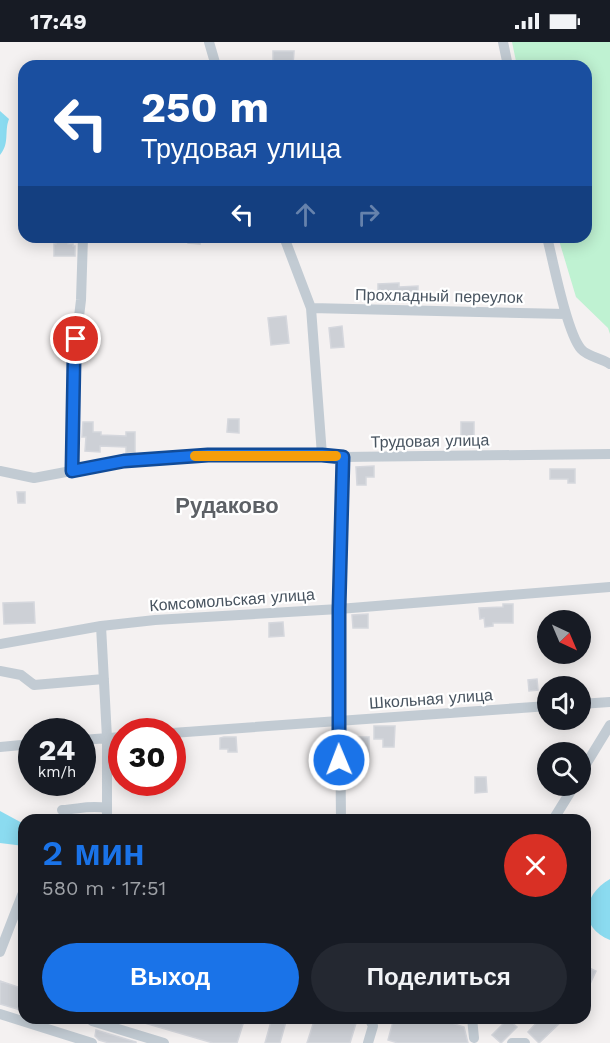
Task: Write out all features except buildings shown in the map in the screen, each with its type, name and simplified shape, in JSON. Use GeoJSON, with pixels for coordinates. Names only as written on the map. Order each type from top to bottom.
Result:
{"type":"FeatureCollection","features":[{"type":"Feature","properties":{"kind":"street"},"geometry":{"type":"LineString","coordinates":[[209,42],[214,60]]}},
{"type":"Feature","properties":{"kind":"street"},"geometry":{"type":"LineString","coordinates":[[503,42],[507,60]]}},
{"type":"Feature","properties":{"kind":"street"},"geometry":{"type":"LineString","coordinates":[[72,471],[74,358],[81,300],[83,243]]}},
{"type":"Feature","properties":{"kind":"street"},"geometry":{"type":"LineString","coordinates":[[286,243],[311,309],[322,455]]}},
{"type":"Feature","properties":{"kind":"street"},"geometry":{"type":"LineString","coordinates":[[548,243],[566,314],[582,350],[610,364]]}},
{"type":"Feature","properties":{"kind":"street","name":"Прохладный переулок"},"geometry":{"type":"LineString","coordinates":[[311,309],[566,314]]}},
{"type":"Feature","properties":{"kind":"street","name":"Трудовая улица"},"geometry":{"type":"LineString","coordinates":[[0,471],[34,478],[134,460],[208,455],[343,457],[610,454]]}},
{"type":"Feature","properties":{"kind":"street"},"geometry":{"type":"LineString","coordinates":[[341,814],[339,609],[343,457]]}},
{"type":"Feature","properties":{"kind":"street","name":"Комсомольская улица"},"geometry":{"type":"LineString","coordinates":[[0,644],[101,626],[155,620],[339,609],[610,586]]}},
{"type":"Feature","properties":{"kind":"street"},"geometry":{"type":"LineString","coordinates":[[101,626],[107,738],[107,814]]}},
{"type":"Feature","properties":{"kind":"street"},"geometry":{"type":"LineString","coordinates":[[0,671],[21,675],[34,685],[104,679]]}},
{"type":"Feature","properties":{"kind":"street"},"geometry":{"type":"LineString","coordinates":[[591,703],[610,702]]}},
{"type":"Feature","properties":{"kind":"street","name":"Школьная улица"},"geometry":{"type":"LineString","coordinates":[[186,732],[537,707]]}},
{"type":"Feature","properties":{"kind":"street"},"geometry":{"type":"LineString","coordinates":[[591,756],[610,724]]}},
{"type":"Feature","properties":{"kind":"street"},"geometry":{"type":"LineString","coordinates":[[96,739],[107,738]]}},
{"type":"Feature","properties":{"kind":"street"},"geometry":{"type":"LineString","coordinates":[[0,747],[18,745]]}},
{"type":"Feature","properties":{"kind":"street"},"geometry":{"type":"LineString","coordinates":[[557,814],[568,796]]}},
{"type":"Feature","properties":{"kind":"street"},"geometry":{"type":"LineString","coordinates":[[62,810],[78,809],[89,805],[107,807]]}},
{"type":"Feature","properties":{"kind":"street"},"geometry":{"type":"LineString","coordinates":[[0,952],[18,905]]}},
{"type":"Feature","properties":{"kind":"street"},"geometry":{"type":"LineString","coordinates":[[0,1014],[18,1020]]}},
{"type":"Feature","properties":{"kind":"street"},"geometry":{"type":"LineString","coordinates":[[32,1024],[93,1043]]}},
{"type":"Feature","properties":{"kind":"street"},"geometry":{"type":"LineString","coordinates":[[91,1024],[89,1034],[93,1043]]}},
{"type":"Feature","properties":{"kind":"street"},"geometry":{"type":"LineString","coordinates":[[105,1024],[164,1043]]}},
{"type":"Feature","properties":{"kind":"street"},"geometry":{"type":"LineString","coordinates":[[368,1043],[372,1024]]}},
{"type":"Feature","properties":{"kind":"street"},"geometry":{"type":"LineString","coordinates":[[473,1024],[474,1038]]}},
{"type":"Feature","properties":{"kind":"street"},"geometry":{"type":"LineString","coordinates":[[512,1043],[525,1043]]}},
{"type":"Feature","properties":{"kind":"green space"},"geometry":{"type":"Polygon","coordinates":[[[512,42],[610,42],[610,334],[608,328],[576,297],[560,243],[592,243],[592,60],[516,60],[512,42]]]}},
{"type":"Feature","properties":{"kind":"water"},"geometry":{"type":"Polygon","coordinates":[[[0,111],[9,119],[5,146],[0,155],[0,111]]]}},
{"type":"Feature","properties":{"kind":"water"},"geometry":{"type":"Polygon","coordinates":[[[0,811],[18,821],[18,845],[0,843],[0,811]]]}},
{"type":"Feature","properties":{"kind":"water"},"geometry":{"type":"Polygon","coordinates":[[[610,879],[610,940],[599,934],[591,925],[591,898],[601,885],[610,879]]]}},
{"type":"Feature","properties":{"kind":"slow traffic"},"geometry":{"type":"LineString","coordinates":[[195,456],[336,456]]}},
{"type":"Feature","properties":{"kind":"district","name":"Рудаково"},"geometry":{"type":"Point","coordinates":[227,505]}},
{"type":"Feature","properties":{"kind":"route"},"geometry":{"type":"LineString","coordinates":[[76,339],[72,471],[124,461],[208,455],[343,457],[339,609],[339,760]]}}]}
